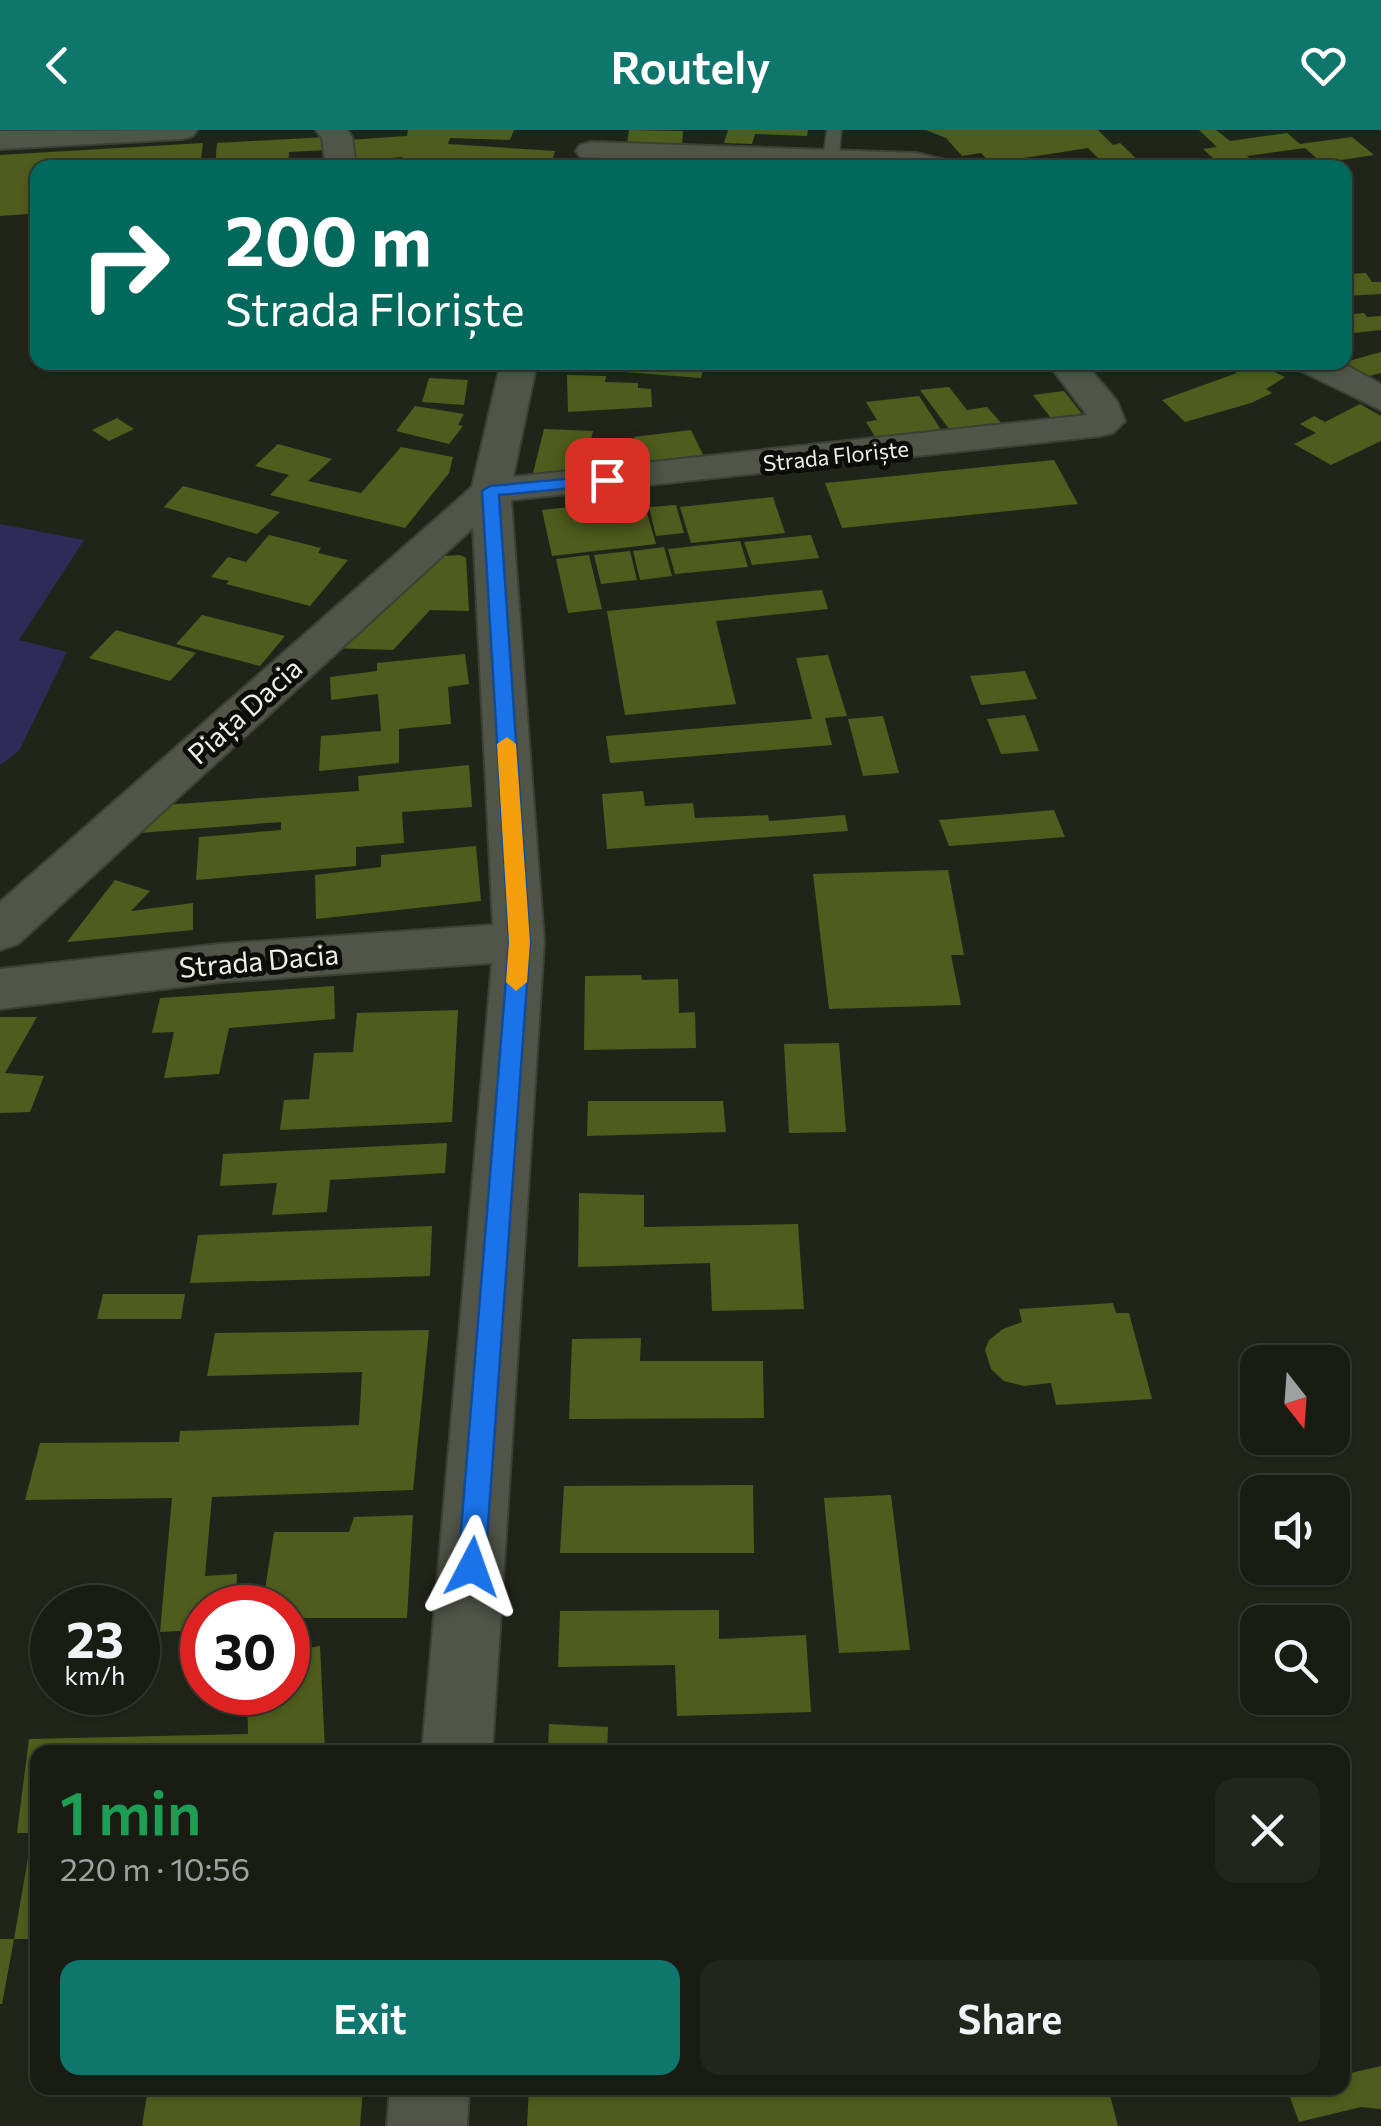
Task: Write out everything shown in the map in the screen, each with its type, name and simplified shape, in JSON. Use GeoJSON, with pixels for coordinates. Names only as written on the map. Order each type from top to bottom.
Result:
{"type":"FeatureCollection","features":[{"type":"Feature","properties":{"kind":"street"},"geometry":{"type":"LineString","coordinates":[[0,140],[182,130]]}},
{"type":"Feature","properties":{"kind":"street"},"geometry":{"type":"LineString","coordinates":[[331,130],[337,137],[340,160]]}},
{"type":"Feature","properties":{"kind":"street"},"geometry":{"type":"LineString","coordinates":[[891,160],[892,130]]}},
{"type":"Feature","properties":{"kind":"street"},"geometry":{"type":"LineString","coordinates":[[593,145],[832,145],[887,160]]}},
{"type":"Feature","properties":{"kind":"street"},"geometry":{"type":"LineString","coordinates":[[458,1745],[519,942],[490,491],[517,370]]}},
{"type":"Feature","properties":{"kind":"street","name":"Strada Floriște"},"geometry":{"type":"LineString","coordinates":[[490,491],[1100,425],[1107,416],[1104,409],[1071,370]]}},
{"type":"Feature","properties":{"kind":"street"},"geometry":{"type":"LineString","coordinates":[[1327,370],[1381,398]]}},
{"type":"Feature","properties":{"kind":"street","name":"Piața Dacia"},"geometry":{"type":"LineString","coordinates":[[0,931],[490,491]]}},
{"type":"Feature","properties":{"kind":"street","name":"Strada Dacia"},"geometry":{"type":"LineString","coordinates":[[0,989],[220,963],[519,942]]}},
{"type":"Feature","properties":{"kind":"street"},"geometry":{"type":"LineString","coordinates":[[427,2126],[429,2095]]}},
{"type":"Feature","properties":{"kind":"shaded area"},"geometry":{"type":"Polygon","coordinates":[[[0,524],[84,540],[19,640],[67,652],[19,751],[0,765],[0,524]]]}},
{"type":"Feature","properties":{"kind":"building"},"geometry":{"type":"Polygon","coordinates":[[[408,130],[514,130],[510,140],[450,138],[448,144],[555,151],[552,160],[346,160],[347,140],[407,136],[408,130]]]}},
{"type":"Feature","properties":{"kind":"building"},"geometry":{"type":"Polygon","coordinates":[[[629,130],[683,131],[682,146],[627,144],[629,130]]]}},
{"type":"Feature","properties":{"kind":"building"},"geometry":{"type":"Polygon","coordinates":[[[728,130],[808,130],[807,136],[755,134],[752,144],[724,143],[728,130]]]}},
{"type":"Feature","properties":{"kind":"building"},"geometry":{"type":"Polygon","coordinates":[[[926,130],[1098,130],[1138,160],[1100,160],[1088,148],[987,160],[981,153],[962,156],[946,138],[926,130]]]}},
{"type":"Feature","properties":{"kind":"building"},"geometry":{"type":"Polygon","coordinates":[[[1199,130],[1216,130],[1230,141],[1287,133],[1300,144],[1352,137],[1374,155],[1319,160],[1305,148],[1247,156],[1251,160],[1215,160],[1203,149],[1217,147],[1199,130]]]}},
{"type":"Feature","properties":{"kind":"building"},"geometry":{"type":"Polygon","coordinates":[[[326,137],[327,150],[289,152],[288,160],[216,160],[217,143],[326,137]]]}},
{"type":"Feature","properties":{"kind":"building"},"geometry":{"type":"Polygon","coordinates":[[[203,143],[201,160],[30,160],[28,214],[0,216],[0,155],[203,143]]]}},
{"type":"Feature","properties":{"kind":"building"},"geometry":{"type":"Polygon","coordinates":[[[1366,273],[1372,282],[1381,282],[1381,294],[1352,296],[1352,274],[1366,273]]]}},
{"type":"Feature","properties":{"kind":"building"},"geometry":{"type":"Polygon","coordinates":[[[1352,314],[1381,316],[1381,330],[1352,333],[1352,314]]]}},
{"type":"Feature","properties":{"kind":"building"},"geometry":{"type":"Polygon","coordinates":[[[1381,352],[1381,373],[1365,377],[1352,367],[1352,360],[1381,352]]]}},
{"type":"Feature","properties":{"kind":"building"},"geometry":{"type":"Polygon","coordinates":[[[599,370],[703,370],[701,378],[599,370]]]}},
{"type":"Feature","properties":{"kind":"building"},"geometry":{"type":"Polygon","coordinates":[[[1232,370],[1270,370],[1285,377],[1266,389],[1272,393],[1251,403],[1185,422],[1162,400],[1237,373],[1232,370]]]}},
{"type":"Feature","properties":{"kind":"building"},"geometry":{"type":"Polygon","coordinates":[[[567,375],[606,376],[605,382],[638,383],[638,388],[651,389],[652,407],[568,412],[567,375]]]}},
{"type":"Feature","properties":{"kind":"building"},"geometry":{"type":"Polygon","coordinates":[[[429,378],[468,380],[464,405],[422,402],[429,378]]]}},
{"type":"Feature","properties":{"kind":"building"},"geometry":{"type":"Polygon","coordinates":[[[949,387],[967,410],[987,407],[1003,425],[952,433],[920,390],[949,387]]]}},
{"type":"Feature","properties":{"kind":"building"},"geometry":{"type":"Polygon","coordinates":[[[1064,391],[1089,423],[1058,427],[1033,395],[1064,391]]]}},
{"type":"Feature","properties":{"kind":"building"},"geometry":{"type":"Polygon","coordinates":[[[919,396],[943,433],[879,443],[866,422],[877,420],[866,402],[919,396]]]}},
{"type":"Feature","properties":{"kind":"building"},"geometry":{"type":"Polygon","coordinates":[[[1360,404],[1381,416],[1381,441],[1331,465],[1294,444],[1316,433],[1300,424],[1314,416],[1325,422],[1360,404]]]}},
{"type":"Feature","properties":{"kind":"building"},"geometry":{"type":"Polygon","coordinates":[[[415,406],[464,414],[458,425],[463,426],[449,444],[396,431],[415,406]]]}},
{"type":"Feature","properties":{"kind":"building"},"geometry":{"type":"Polygon","coordinates":[[[117,418],[134,429],[109,441],[92,430],[117,418]]]}},
{"type":"Feature","properties":{"kind":"building"},"geometry":{"type":"Polygon","coordinates":[[[544,429],[593,431],[588,452],[638,446],[634,437],[691,430],[706,461],[542,480],[533,473],[544,429]]]}},
{"type":"Feature","properties":{"kind":"building"},"geometry":{"type":"Polygon","coordinates":[[[278,444],[332,459],[308,481],[361,493],[401,447],[453,457],[449,473],[405,528],[270,495],[289,475],[255,466],[278,444]]]}},
{"type":"Feature","properties":{"kind":"building"},"geometry":{"type":"Polygon","coordinates":[[[1054,460],[1078,504],[842,528],[825,483],[1054,460]]]}},
{"type":"Feature","properties":{"kind":"building"},"geometry":{"type":"Polygon","coordinates":[[[183,486],[280,512],[257,534],[164,507],[183,486]]]}},
{"type":"Feature","properties":{"kind":"building"},"geometry":{"type":"Polygon","coordinates":[[[773,497],[785,533],[691,543],[680,507],[773,497]]]}},
{"type":"Feature","properties":{"kind":"building"},"geometry":{"type":"Polygon","coordinates":[[[643,499],[656,544],[552,556],[542,510],[643,499]]]}},
{"type":"Feature","properties":{"kind":"building"},"geometry":{"type":"Polygon","coordinates":[[[676,505],[684,533],[656,536],[649,507],[676,505]]]}},
{"type":"Feature","properties":{"kind":"building"},"geometry":{"type":"Polygon","coordinates":[[[269,535],[321,548],[318,553],[348,560],[310,606],[211,577],[228,557],[246,562],[269,535]]]}},
{"type":"Feature","properties":{"kind":"building"},"geometry":{"type":"Polygon","coordinates":[[[811,535],[819,558],[752,565],[744,542],[811,535]]]}},
{"type":"Feature","properties":{"kind":"building"},"geometry":{"type":"Polygon","coordinates":[[[740,541],[748,567],[675,574],[668,549],[740,541]]]}},
{"type":"Feature","properties":{"kind":"building"},"geometry":{"type":"Polygon","coordinates":[[[664,547],[672,576],[640,580],[633,551],[664,547]]]}},
{"type":"Feature","properties":{"kind":"building"},"geometry":{"type":"Polygon","coordinates":[[[630,551],[637,580],[601,584],[594,555],[630,551]]]}},
{"type":"Feature","properties":{"kind":"building"},"geometry":{"type":"Polygon","coordinates":[[[589,555],[602,609],[568,613],[556,559],[589,555]]]}},
{"type":"Feature","properties":{"kind":"building"},"geometry":{"type":"Polygon","coordinates":[[[428,557],[466,558],[469,611],[430,610],[393,650],[329,648],[428,557]]]}},
{"type":"Feature","properties":{"kind":"building"},"geometry":{"type":"Polygon","coordinates":[[[822,590],[828,609],[716,621],[736,704],[625,715],[607,611],[822,590]]]}},
{"type":"Feature","properties":{"kind":"building"},"geometry":{"type":"Polygon","coordinates":[[[202,615],[285,636],[260,666],[176,644],[202,615]]]}},
{"type":"Feature","properties":{"kind":"building"},"geometry":{"type":"Polygon","coordinates":[[[116,630],[196,653],[170,681],[89,658],[116,630]]]}},
{"type":"Feature","properties":{"kind":"building"},"geometry":{"type":"Polygon","coordinates":[[[465,654],[469,684],[448,687],[451,724],[399,729],[399,763],[319,771],[321,736],[381,731],[378,694],[331,700],[330,677],[377,671],[377,663],[465,654]]]}},
{"type":"Feature","properties":{"kind":"building"},"geometry":{"type":"Polygon","coordinates":[[[828,655],[847,716],[825,718],[832,745],[610,763],[606,736],[812,719],[796,658],[828,655]]]}},
{"type":"Feature","properties":{"kind":"building"},"geometry":{"type":"Polygon","coordinates":[[[1025,671],[1037,699],[981,705],[970,676],[1025,671]]]}},
{"type":"Feature","properties":{"kind":"building"},"geometry":{"type":"Polygon","coordinates":[[[1025,715],[1039,751],[1001,754],[987,719],[1025,715]]]}},
{"type":"Feature","properties":{"kind":"building"},"geometry":{"type":"Polygon","coordinates":[[[883,716],[899,773],[863,776],[848,719],[883,716]]]}},
{"type":"Feature","properties":{"kind":"building"},"geometry":{"type":"Polygon","coordinates":[[[469,765],[472,807],[402,812],[404,843],[356,847],[356,866],[196,880],[199,837],[281,830],[281,822],[139,833],[164,805],[359,791],[358,776],[469,765]]]}},
{"type":"Feature","properties":{"kind":"building"},"geometry":{"type":"Polygon","coordinates":[[[643,791],[645,806],[693,803],[695,818],[768,815],[769,821],[845,815],[848,831],[607,849],[602,794],[643,791]]]}},
{"type":"Feature","properties":{"kind":"building"},"geometry":{"type":"Polygon","coordinates":[[[1054,810],[1065,837],[949,846],[939,820],[1054,810]]]}},
{"type":"Feature","properties":{"kind":"building"},"geometry":{"type":"Polygon","coordinates":[[[476,846],[481,901],[316,919],[315,875],[381,867],[381,855],[476,846]]]}},
{"type":"Feature","properties":{"kind":"building"},"geometry":{"type":"Polygon","coordinates":[[[948,870],[964,955],[951,955],[961,1005],[829,1009],[813,874],[948,870]]]}},
{"type":"Feature","properties":{"kind":"building"},"geometry":{"type":"Polygon","coordinates":[[[115,880],[150,891],[131,911],[193,903],[193,930],[67,942],[115,880]]]}},
{"type":"Feature","properties":{"kind":"building"},"geometry":{"type":"Polygon","coordinates":[[[641,975],[642,980],[678,979],[679,1013],[695,1012],[696,1048],[584,1050],[585,976],[641,975]]]}},
{"type":"Feature","properties":{"kind":"building"},"geometry":{"type":"Polygon","coordinates":[[[334,986],[335,1019],[229,1028],[219,1074],[164,1078],[174,1032],[152,1033],[160,998],[334,986]]]}},
{"type":"Feature","properties":{"kind":"building"},"geometry":{"type":"Polygon","coordinates":[[[458,1010],[452,1122],[280,1130],[284,1100],[309,1099],[314,1053],[353,1052],[357,1013],[458,1010]]]}},
{"type":"Feature","properties":{"kind":"building"},"geometry":{"type":"Polygon","coordinates":[[[0,1017],[37,1017],[5,1073],[44,1076],[30,1112],[0,1113],[0,1017]]]}},
{"type":"Feature","properties":{"kind":"building"},"geometry":{"type":"Polygon","coordinates":[[[839,1043],[846,1132],[789,1133],[784,1044],[839,1043]]]}},
{"type":"Feature","properties":{"kind":"building"},"geometry":{"type":"Polygon","coordinates":[[[588,1101],[723,1101],[726,1132],[587,1136],[588,1101]]]}},
{"type":"Feature","properties":{"kind":"building"},"geometry":{"type":"Polygon","coordinates":[[[447,1143],[445,1173],[330,1180],[327,1212],[272,1215],[277,1183],[220,1186],[223,1154],[447,1143]]]}},
{"type":"Feature","properties":{"kind":"building"},"geometry":{"type":"Polygon","coordinates":[[[579,1193],[644,1195],[644,1227],[798,1224],[804,1309],[712,1311],[710,1263],[578,1267],[579,1193]]]}},
{"type":"Feature","properties":{"kind":"building"},"geometry":{"type":"Polygon","coordinates":[[[432,1226],[430,1276],[190,1283],[198,1235],[432,1226]]]}},
{"type":"Feature","properties":{"kind":"building"},"geometry":{"type":"Polygon","coordinates":[[[103,1294],[185,1294],[181,1319],[97,1319],[103,1294]]]}},
{"type":"Feature","properties":{"kind":"building"},"geometry":{"type":"Polygon","coordinates":[[[1113,1303],[1116,1313],[1129,1313],[1152,1399],[1056,1405],[1051,1383],[1024,1386],[1004,1381],[991,1369],[985,1350],[989,1340],[1022,1322],[1019,1309],[1113,1303]]]}},
{"type":"Feature","properties":{"kind":"building"},"geometry":{"type":"Polygon","coordinates":[[[429,1330],[413,1490],[212,1497],[205,1576],[237,1574],[237,1585],[180,1585],[180,1631],[160,1632],[172,1498],[25,1500],[40,1443],[179,1442],[180,1431],[359,1425],[362,1372],[207,1376],[215,1333],[429,1330]]]}},
{"type":"Feature","properties":{"kind":"building"},"geometry":{"type":"Polygon","coordinates":[[[641,1338],[640,1361],[763,1361],[764,1418],[569,1419],[572,1339],[641,1338]]]}},
{"type":"Feature","properties":{"kind":"building"},"geometry":{"type":"Polygon","coordinates":[[[753,1485],[754,1553],[560,1553],[564,1486],[753,1485]]]}},
{"type":"Feature","properties":{"kind":"building"},"geometry":{"type":"Polygon","coordinates":[[[891,1495],[910,1650],[839,1653],[824,1498],[891,1495]]]}},
{"type":"Feature","properties":{"kind":"building"},"geometry":{"type":"Polygon","coordinates":[[[413,1515],[407,1618],[310,1618],[310,1585],[266,1585],[274,1532],[349,1532],[354,1517],[413,1515]]]}},
{"type":"Feature","properties":{"kind":"building"},"geometry":{"type":"Polygon","coordinates":[[[719,1610],[719,1639],[806,1635],[811,1712],[677,1716],[675,1665],[558,1667],[560,1611],[719,1610]]]}},
{"type":"Feature","properties":{"kind":"building"},"geometry":{"type":"Polygon","coordinates":[[[320,1646],[325,1745],[30,1745],[30,1833],[17,1833],[29,1739],[248,1734],[248,1715],[310,1715],[310,1648],[320,1646]]]}},
{"type":"Feature","properties":{"kind":"building"},"geometry":{"type":"Polygon","coordinates":[[[549,1724],[608,1727],[607,1745],[548,1745],[549,1724]]]}},
{"type":"Feature","properties":{"kind":"building"},"geometry":{"type":"Polygon","coordinates":[[[28,1858],[30,1858],[30,1939],[14,1939],[28,1858]]]}},
{"type":"Feature","properties":{"kind":"building"},"geometry":{"type":"Polygon","coordinates":[[[0,1939],[14,1939],[2,2004],[0,2004],[0,1939]]]}},
{"type":"Feature","properties":{"kind":"building"},"geometry":{"type":"Polygon","coordinates":[[[1381,2066],[1381,2109],[1361,2107],[1299,2122],[1289,2095],[1350,2095],[1350,2073],[1381,2066]]]}},
{"type":"Feature","properties":{"kind":"building"},"geometry":{"type":"Polygon","coordinates":[[[147,2095],[362,2095],[360,2126],[142,2126],[147,2095]]]}},
{"type":"Feature","properties":{"kind":"building"},"geometry":{"type":"Polygon","coordinates":[[[529,2095],[1110,2095],[1118,2126],[527,2126],[529,2095]]]}},
{"type":"Feature","properties":{"kind":"slow traffic"},"geometry":{"type":"LineString","coordinates":[[507,744],[519,942],[516,982]]}},
{"type":"Feature","properties":{"kind":"route"},"geometry":{"type":"LineString","coordinates":[[472,1567],[519,942],[490,491],[607,480]]}}]}
